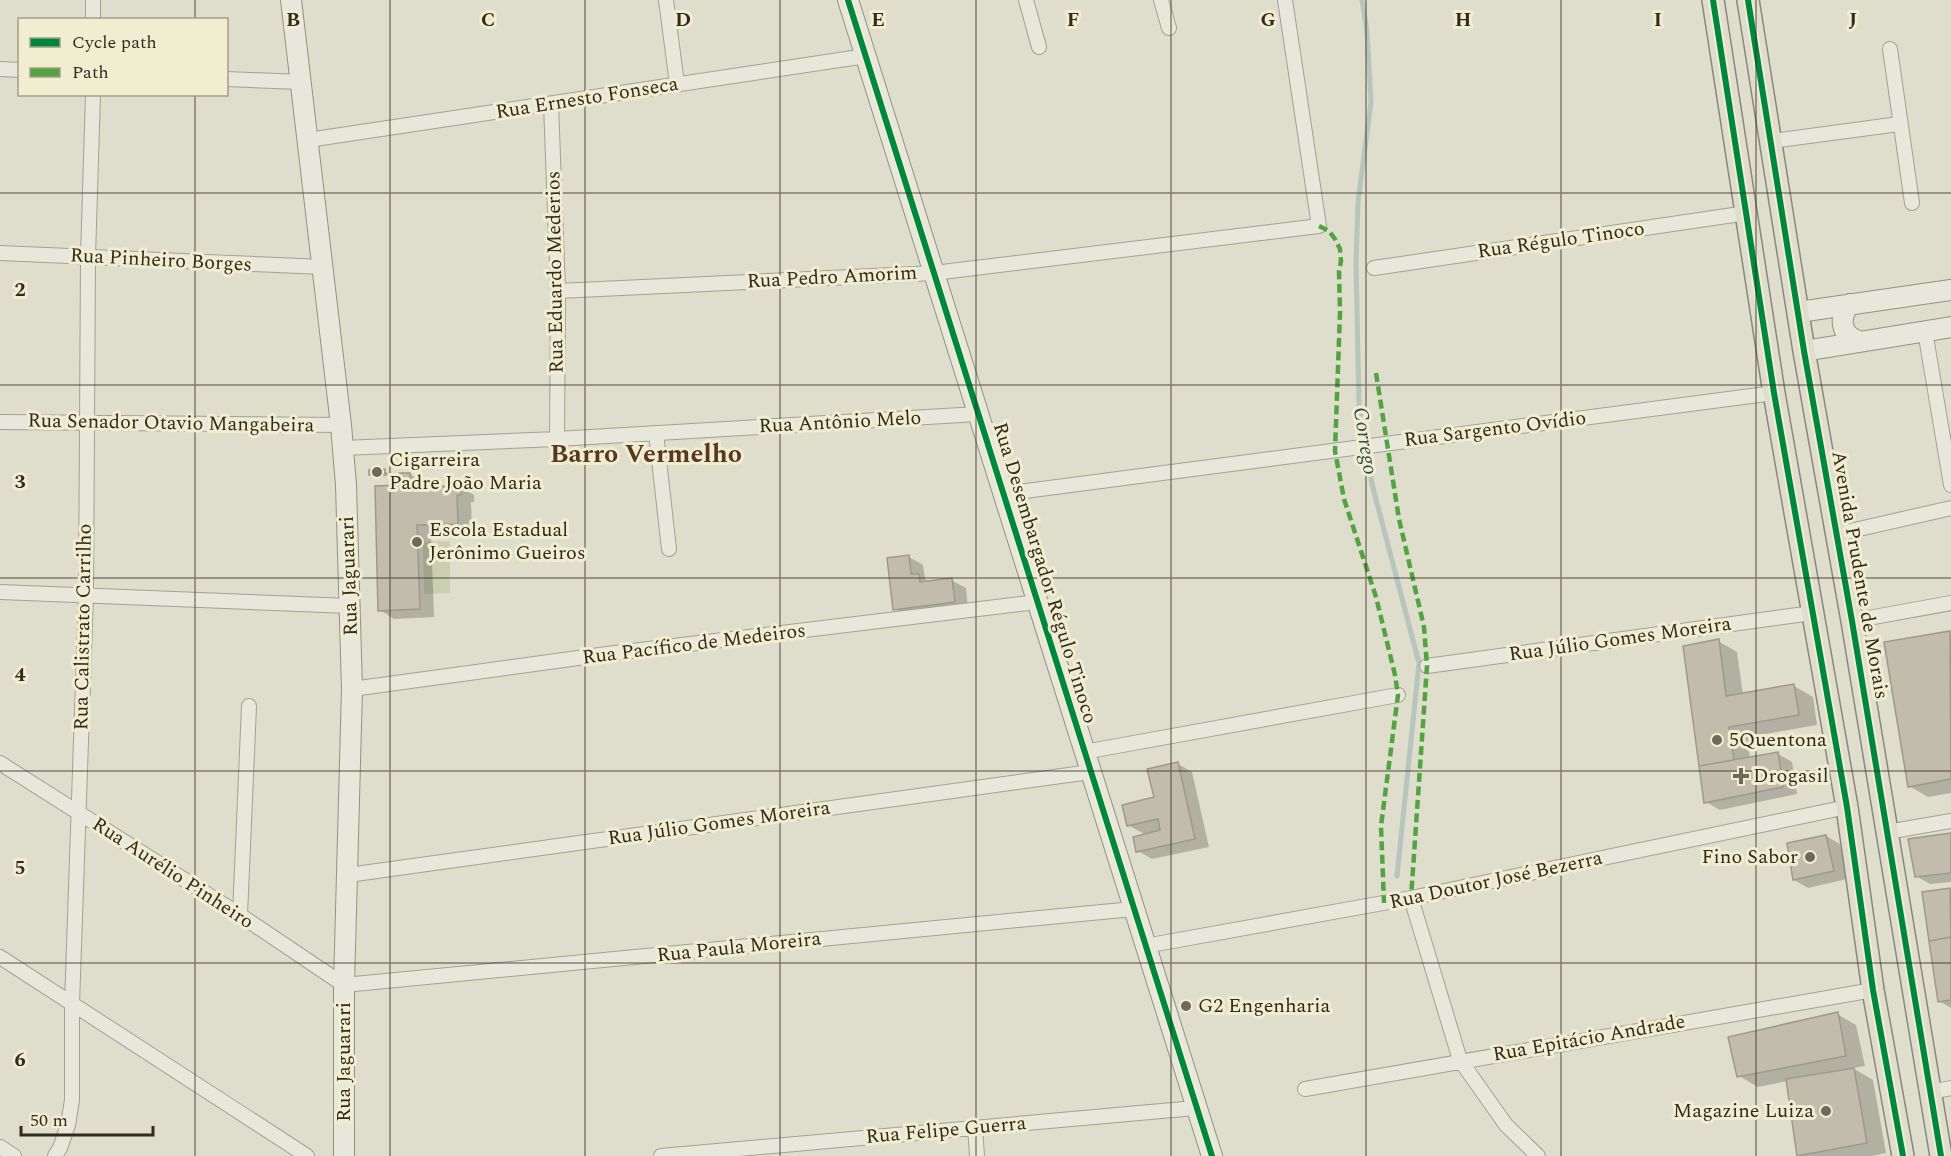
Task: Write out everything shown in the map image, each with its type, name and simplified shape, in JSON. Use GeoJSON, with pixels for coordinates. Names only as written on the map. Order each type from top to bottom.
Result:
{"type":"FeatureCollection","features":[{"type":"Feature","properties":{"kind":"main road","name":"Rua Jaguarari"},"geometry":{"type":"LineString","coordinates":[[291,0],[343,448],[352,690],[344,985],[344,1156]]}},
{"type":"Feature","properties":{"kind":"main road","name":"Rua Desembargador Régulo Tinoco"},"geometry":{"type":"LineString","coordinates":[[848,0],[1212,1156]]}},
{"type":"Feature","properties":{"kind":"main road"},"geometry":{"type":"LineString","coordinates":[[1713,0],[1774,393],[1847,807],[1873,990],[1900,1155]]}},
{"type":"Feature","properties":{"kind":"main road","name":"Avenida Prudente de Morais"},"geometry":{"type":"LineString","coordinates":[[1748,0],[1804,351],[1852,621],[1941,1156]]}},
{"type":"Feature","properties":{"kind":"main road"},"geometry":{"type":"LineString","coordinates":[[1799,312],[1951,290]]}},
{"type":"Feature","properties":{"kind":"main road"},"geometry":{"type":"LineString","coordinates":[[1850,304],[1843,316],[1844,329],[1847,334],[1858,341]]}},
{"type":"Feature","properties":{"kind":"main road"},"geometry":{"type":"LineString","coordinates":[[1804,351],[1951,327]]}},
{"type":"Feature","properties":{"kind":"street"},"geometry":{"type":"LineString","coordinates":[[93,0],[93,18]]}},
{"type":"Feature","properties":{"kind":"street"},"geometry":{"type":"LineString","coordinates":[[666,0],[677,84]]}},
{"type":"Feature","properties":{"kind":"street"},"geometry":{"type":"LineString","coordinates":[[1026,0],[1039,47]]}},
{"type":"Feature","properties":{"kind":"street"},"geometry":{"type":"LineString","coordinates":[[1161,0],[1169,28]]}},
{"type":"Feature","properties":{"kind":"street","name":"Rua Pedro Amorim"},"geometry":{"type":"LineString","coordinates":[[558,291],[934,273],[1319,226],[1285,0]]}},
{"type":"Feature","properties":{"kind":"street"},"geometry":{"type":"LineString","coordinates":[[1890,49],[1912,203]]}},
{"type":"Feature","properties":{"kind":"street","name":"Rua Ernesto Fonseca"},"geometry":{"type":"LineString","coordinates":[[308,140],[866,56]]}},
{"type":"Feature","properties":{"kind":"street"},"geometry":{"type":"LineString","coordinates":[[0,69],[18,70]]}},
{"type":"Feature","properties":{"kind":"street"},"geometry":{"type":"LineString","coordinates":[[228,79],[301,82]]}},
{"type":"Feature","properties":{"kind":"street","name":"Rua Calistrato Carrilho"},"geometry":{"type":"LineString","coordinates":[[55,1156],[68,1125],[72,1100],[72,1005],[86,595],[88,257],[93,96]]}},
{"type":"Feature","properties":{"kind":"street","name":"Rua Eduardo Mederios"},"geometry":{"type":"LineString","coordinates":[[551,104],[558,291],[557,439]]}},
{"type":"Feature","properties":{"kind":"street"},"geometry":{"type":"LineString","coordinates":[[1772,141],[1899,124]]}},
{"type":"Feature","properties":{"kind":"street","name":"Rua Régulo Tinoco"},"geometry":{"type":"LineString","coordinates":[[1374,268],[1747,213]]}},
{"type":"Feature","properties":{"kind":"street","name":"Rua Pinheiro Borges"},"geometry":{"type":"LineString","coordinates":[[0,253],[322,267]]}},
{"type":"Feature","properties":{"kind":"street"},"geometry":{"type":"LineString","coordinates":[[1925,331],[1951,485]]}},
{"type":"Feature","properties":{"kind":"street","name":"Rua Sargento Ovídio"},"geometry":{"type":"LineString","coordinates":[[1003,494],[1774,393]]}},
{"type":"Feature","properties":{"kind":"street","name":"Rua Antônio Melo"},"geometry":{"type":"LineString","coordinates":[[343,448],[557,439],[978,414]]}},
{"type":"Feature","properties":{"kind":"street","name":"Rua Senador Otavio Mangabeira"},"geometry":{"type":"LineString","coordinates":[[0,422],[341,425]]}},
{"type":"Feature","properties":{"kind":"street"},"geometry":{"type":"LineString","coordinates":[[656,433],[669,549]]}},
{"type":"Feature","properties":{"kind":"street"},"geometry":{"type":"LineString","coordinates":[[1837,534],[1951,508]]}},
{"type":"Feature","properties":{"kind":"street"},"geometry":{"type":"LineString","coordinates":[[0,592],[350,606]]}},
{"type":"Feature","properties":{"kind":"street","name":"Rua Pacífico de Medeiros"},"geometry":{"type":"LineString","coordinates":[[352,690],[607,654],[1037,602]]}},
{"type":"Feature","properties":{"kind":"street"},"geometry":{"type":"LineString","coordinates":[[1852,621],[1951,603]]}},
{"type":"Feature","properties":{"kind":"street","name":"Rua Júlio Gomes Moreira"},"geometry":{"type":"LineString","coordinates":[[1427,666],[1812,613]]}},
{"type":"Feature","properties":{"kind":"street"},"geometry":{"type":"LineString","coordinates":[[1084,752],[1398,695]]}},
{"type":"Feature","properties":{"kind":"street"},"geometry":{"type":"LineString","coordinates":[[240,915],[249,706]]}},
{"type":"Feature","properties":{"kind":"street","name":"Rua Aurélio Pinheiro"},"geometry":{"type":"LineString","coordinates":[[0,763],[240,915],[344,985]]}},
{"type":"Feature","properties":{"kind":"street","name":"Rua Júlio Gomes Moreira"},"geometry":{"type":"LineString","coordinates":[[348,875],[1090,772]]}},
{"type":"Feature","properties":{"kind":"street","name":"Rua Doutor José Bezerra"},"geometry":{"type":"LineString","coordinates":[[1145,946],[1411,898],[1847,807]]}},
{"type":"Feature","properties":{"kind":"street"},"geometry":{"type":"LineString","coordinates":[[1887,832],[1951,821]]}},
{"type":"Feature","properties":{"kind":"street"},"geometry":{"type":"LineString","coordinates":[[1411,898],[1460,1060],[1506,1125],[1538,1156]]}},
{"type":"Feature","properties":{"kind":"street","name":"Rua Paula Moreira"},"geometry":{"type":"LineString","coordinates":[[344,985],[1133,909]]}},
{"type":"Feature","properties":{"kind":"street"},"geometry":{"type":"LineString","coordinates":[[0,957],[307,1156]]}},
{"type":"Feature","properties":{"kind":"street","name":"Rua Epitácio Andrade"},"geometry":{"type":"LineString","coordinates":[[1305,1089],[1460,1060],[1873,990]]}},
{"type":"Feature","properties":{"kind":"street"},"geometry":{"type":"LineString","coordinates":[[1930,1092],[1951,1088]]}},
{"type":"Feature","properties":{"kind":"street","name":"Rua Felipe Guerra"},"geometry":{"type":"LineString","coordinates":[[661,1156],[1195,1108]]}},
{"type":"Feature","properties":{"kind":"street"},"geometry":{"type":"LineString","coordinates":[[975,1127],[977,1156]]}},
{"type":"Feature","properties":{"kind":"street"},"geometry":{"type":"LineString","coordinates":[[0,1147],[14,1156]]}},
{"type":"Feature","properties":{"kind":"green space"},"geometry":{"type":"Polygon","coordinates":[[[450,541],[450,593],[424,594],[423,542],[450,541]]]}},
{"type":"Feature","properties":{"kind":"building","name":"Cigarreira Padre João Maria"},"geometry":{"type":"Polygon","coordinates":[[[385,469],[385,474],[369,475],[369,470],[385,469]]]}},
{"type":"Feature","properties":{"kind":"building"},"geometry":{"type":"Polygon","coordinates":[[[399,473],[410,473],[410,487],[461,486],[461,495],[457,495],[458,524],[417,525],[420,609],[378,611],[375,486],[399,485],[399,473]]]}},
{"type":"Feature","properties":{"kind":"building"},"geometry":{"type":"Polygon","coordinates":[[[909,555],[911,574],[919,574],[920,582],[952,578],[955,602],[893,610],[887,558],[909,555]]]}},
{"type":"Feature","properties":{"kind":"building"},"geometry":{"type":"Polygon","coordinates":[[[1950,631],[1951,779],[1908,787],[1884,642],[1950,631]]]}},
{"type":"Feature","properties":{"kind":"building"},"geometry":{"type":"Polygon","coordinates":[[[1719,639],[1726,696],[1794,684],[1799,715],[1729,727],[1734,760],[1699,766],[1683,646],[1719,639]]]}},
{"type":"Feature","properties":{"kind":"building","name":"Drogasil"},"geometry":{"type":"Polygon","coordinates":[[[1778,752],[1783,787],[1704,803],[1699,766],[1778,752]]]}},
{"type":"Feature","properties":{"kind":"building"},"geometry":{"type":"Polygon","coordinates":[[[1178,762],[1195,839],[1136,852],[1133,837],[1160,830],[1158,819],[1127,826],[1122,805],[1154,797],[1147,769],[1178,762]]]}},
{"type":"Feature","properties":{"kind":"building"},"geometry":{"type":"Polygon","coordinates":[[[1951,833],[1951,873],[1915,877],[1908,839],[1951,833]]]}},
{"type":"Feature","properties":{"kind":"building","name":"Fino Sabor"},"geometry":{"type":"Polygon","coordinates":[[[1826,835],[1834,871],[1793,880],[1787,843],[1826,835]]]}},
{"type":"Feature","properties":{"kind":"building"},"geometry":{"type":"Polygon","coordinates":[[[1950,888],[1951,937],[1929,941],[1922,892],[1950,888]]]}},
{"type":"Feature","properties":{"kind":"building"},"geometry":{"type":"Polygon","coordinates":[[[1951,937],[1951,1000],[1938,1002],[1929,941],[1951,937]]]}},
{"type":"Feature","properties":{"kind":"building"},"geometry":{"type":"Polygon","coordinates":[[[1838,1012],[1846,1056],[1737,1077],[1728,1037],[1838,1012]]]}},
{"type":"Feature","properties":{"kind":"building","name":"Magazine Luiza"},"geometry":{"type":"Polygon","coordinates":[[[1854,1068],[1867,1143],[1797,1156],[1786,1079],[1854,1068]]]}},
{"type":"Feature","properties":{"kind":"waterway","name":"Corrego"},"geometry":{"type":"LineString","coordinates":[[1362,0],[1367,31],[1371,102],[1358,202],[1356,263],[1359,406],[1372,484],[1419,663],[1397,876]]}},
{"type":"Feature","properties":{"kind":"marked path"},"geometry":{"type":"LineString","coordinates":[[1319,226],[1329,231],[1335,239],[1340,249],[1341,261],[1335,451],[1344,499],[1376,597],[1398,695],[1381,826],[1384,903]]}},
{"type":"Feature","properties":{"kind":"marked path"},"geometry":{"type":"LineString","coordinates":[[1376,373],[1399,519],[1424,627],[1427,666],[1411,898]]}},
{"type":"Feature","properties":{"kind":"cycle path"},"geometry":{"type":"LineString","coordinates":[[848,0],[1212,1156]]}},
{"type":"Feature","properties":{"kind":"cycle path"},"geometry":{"type":"LineString","coordinates":[[1713,0],[1774,393],[1847,807],[1873,990],[1903,1156]]}},
{"type":"Feature","properties":{"kind":"cycle path"},"geometry":{"type":"LineString","coordinates":[[1748,0],[1804,351],[1852,621],[1941,1156]]}},
{"type":"Feature","properties":{"kind":"place","name":"Cigarreira Padre João Maria"},"geometry":{"type":"Point","coordinates":[377,472]}},
{"type":"Feature","properties":{"kind":"place","name":"Escola Estadual Jerônimo Gueiros"},"geometry":{"type":"Point","coordinates":[417,542]}},
{"type":"Feature","properties":{"kind":"place","name":"5Quentona"},"geometry":{"type":"Point","coordinates":[1717,740]}},
{"type":"Feature","properties":{"kind":"place","name":"Drogasil"},"geometry":{"type":"Point","coordinates":[1741,776]}},
{"type":"Feature","properties":{"kind":"place","name":"Fino Sabor"},"geometry":{"type":"Point","coordinates":[1810,857]}},
{"type":"Feature","properties":{"kind":"place","name":"G2 Engenharia"},"geometry":{"type":"Point","coordinates":[1186,1006]}},
{"type":"Feature","properties":{"kind":"place","name":"Magazine Luiza"},"geometry":{"type":"Point","coordinates":[1826,1111]}},
{"type":"Feature","properties":{"kind":"district","name":"Barro Vermelho"},"geometry":{"type":"Point","coordinates":[646,454]}}]}
